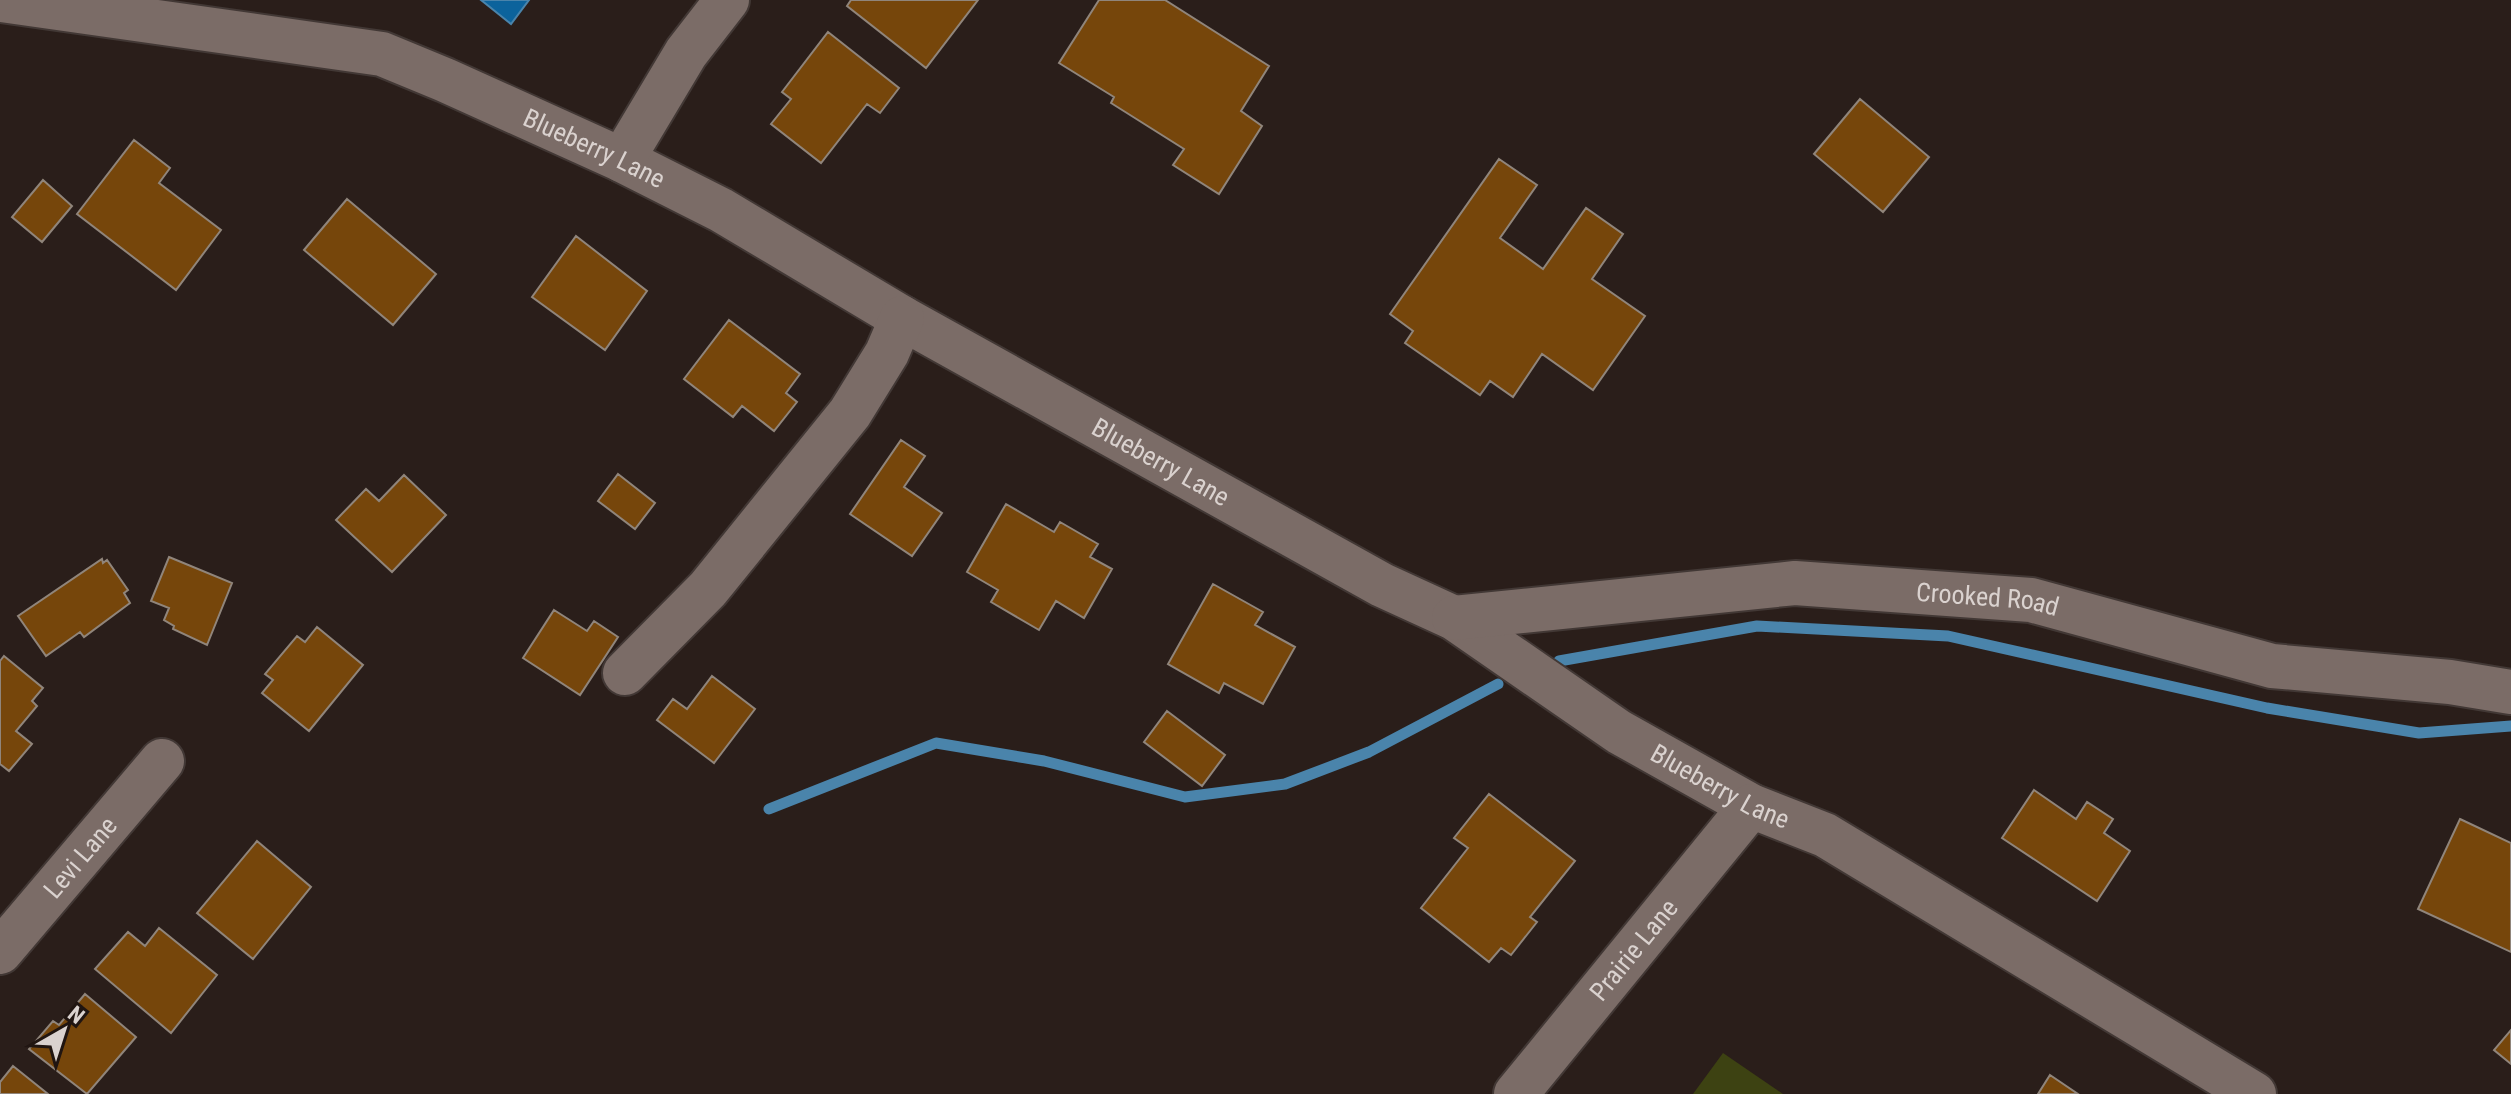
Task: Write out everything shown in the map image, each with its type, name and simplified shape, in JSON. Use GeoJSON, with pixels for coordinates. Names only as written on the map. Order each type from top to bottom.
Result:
{"type":"FeatureCollection","features":[{"type":"Feature","properties":{"kind":"street","name":"Blueberry Lane"},"geometry":{"type":"LineString","coordinates":[[2,0],[382,54],[622,160],[721,210],[902,318],[1382,585],[1454,618],[1619,732],[1751,806],[1825,835],[2254,1094]]}},
{"type":"Feature","properties":{"kind":"street"},"geometry":{"type":"LineString","coordinates":[[622,160],[686,53],[727,0]]}},
{"type":"Feature","properties":{"kind":"street"},"geometry":{"type":"LineString","coordinates":[[625,673],[708,589],[831,437],[887,353],[902,318]]}},
{"type":"Feature","properties":{"kind":"street","name":"Crooked Road"},"geometry":{"type":"LineString","coordinates":[[1454,618],[1811,584],[2031,600],[2272,666],[2450,682],[2511,692]]}},
{"type":"Feature","properties":{"kind":"street","name":"Levi Lane"},"geometry":{"type":"LineString","coordinates":[[0,952],[162,761]]}},
{"type":"Feature","properties":{"kind":"street","name":"Prairie Lane"},"geometry":{"type":"LineString","coordinates":[[1516,1094],[1751,806]]}},
{"type":"Feature","properties":{"kind":"green space"},"geometry":{"type":"Polygon","coordinates":[[[1723,1053],[1783,1094],[1693,1094],[1723,1053]]]}},
{"type":"Feature","properties":{"kind":"water"},"geometry":{"type":"Polygon","coordinates":[[[481,0],[529,0],[511,24],[481,0]]]}},
{"type":"Feature","properties":{"kind":"building"},"geometry":{"type":"Polygon","coordinates":[[[851,0],[978,0],[926,68],[847,6],[851,0]]]}},
{"type":"Feature","properties":{"kind":"building"},"geometry":{"type":"Polygon","coordinates":[[[1099,0],[1165,0],[1269,66],[1241,111],[1262,126],[1219,194],[1173,165],[1184,149],[1111,103],[1114,97],[1059,63],[1099,0]]]}},
{"type":"Feature","properties":{"kind":"building"},"geometry":{"type":"Polygon","coordinates":[[[828,32],[899,88],[880,113],[867,104],[821,163],[771,124],[791,99],[782,92],[828,32]]]}},
{"type":"Feature","properties":{"kind":"building"},"geometry":{"type":"Polygon","coordinates":[[[1860,99],[1929,157],[1883,212],[1814,154],[1860,99]]]}},
{"type":"Feature","properties":{"kind":"building"},"geometry":{"type":"Polygon","coordinates":[[[134,140],[170,168],[159,183],[221,230],[176,290],[77,214],[134,140]]]}},
{"type":"Feature","properties":{"kind":"building"},"geometry":{"type":"Polygon","coordinates":[[[1499,159],[1537,185],[1500,238],[1543,269],[1586,208],[1623,234],[1592,279],[1645,316],[1593,390],[1542,354],[1513,397],[1490,381],[1480,395],[1405,343],[1413,331],[1390,314],[1499,159]]]}},
{"type":"Feature","properties":{"kind":"building"},"geometry":{"type":"Polygon","coordinates":[[[43,180],[72,206],[42,242],[12,217],[43,180]]]}},
{"type":"Feature","properties":{"kind":"building"},"geometry":{"type":"Polygon","coordinates":[[[347,199],[436,274],[393,325],[304,250],[347,199]]]}},
{"type":"Feature","properties":{"kind":"building"},"geometry":{"type":"Polygon","coordinates":[[[576,236],[647,291],[605,350],[532,297],[576,236]]]}},
{"type":"Feature","properties":{"kind":"building"},"geometry":{"type":"Polygon","coordinates":[[[729,320],[800,374],[786,393],[797,402],[774,431],[742,406],[733,417],[684,379],[729,320]]]}},
{"type":"Feature","properties":{"kind":"building"},"geometry":{"type":"Polygon","coordinates":[[[901,440],[925,456],[904,487],[942,513],[912,556],[850,514],[901,440]]]}},
{"type":"Feature","properties":{"kind":"building"},"geometry":{"type":"Polygon","coordinates":[[[618,474],[655,503],[635,529],[598,501],[618,474]]]}},
{"type":"Feature","properties":{"kind":"building"},"geometry":{"type":"Polygon","coordinates":[[[404,475],[446,515],[392,572],[336,520],[366,489],[379,501],[404,475]]]}},
{"type":"Feature","properties":{"kind":"building"},"geometry":{"type":"Polygon","coordinates":[[[1006,504],[1054,532],[1060,522],[1098,544],[1090,557],[1112,569],[1084,618],[1056,601],[1039,630],[991,602],[998,590],[967,572],[1006,504]]]}},
{"type":"Feature","properties":{"kind":"building"},"geometry":{"type":"Polygon","coordinates":[[[169,557],[232,583],[207,645],[173,629],[174,626],[164,620],[169,608],[151,601],[169,557]]]}},
{"type":"Feature","properties":{"kind":"building"},"geometry":{"type":"Polygon","coordinates":[[[102,559],[103,563],[107,560],[128,590],[124,593],[130,603],[84,637],[80,632],[46,656],[18,616],[102,559]]]}},
{"type":"Feature","properties":{"kind":"building"},"geometry":{"type":"Polygon","coordinates":[[[1213,584],[1263,612],[1255,625],[1295,647],[1263,704],[1224,683],[1219,693],[1168,664],[1213,584]]]}},
{"type":"Feature","properties":{"kind":"building"},"geometry":{"type":"Polygon","coordinates":[[[554,610],[587,631],[594,621],[618,637],[580,695],[523,658],[554,610]]]}},
{"type":"Feature","properties":{"kind":"building"},"geometry":{"type":"Polygon","coordinates":[[[317,627],[363,665],[309,731],[262,693],[273,680],[265,674],[297,636],[305,642],[317,627]]]}},
{"type":"Feature","properties":{"kind":"building"},"geometry":{"type":"Polygon","coordinates":[[[4,656],[43,688],[32,701],[37,706],[16,731],[32,744],[9,771],[0,764],[0,661],[4,656]]]}},
{"type":"Feature","properties":{"kind":"building"},"geometry":{"type":"Polygon","coordinates":[[[712,676],[755,709],[714,763],[657,720],[673,699],[687,709],[712,676]]]}},
{"type":"Feature","properties":{"kind":"building"},"geometry":{"type":"Polygon","coordinates":[[[1167,711],[1225,755],[1202,786],[1144,742],[1167,711]]]}},
{"type":"Feature","properties":{"kind":"building"},"geometry":{"type":"Polygon","coordinates":[[[2034,790],[2076,819],[2087,802],[2113,819],[2104,833],[2130,851],[2097,901],[2002,838],[2034,790]]]}},
{"type":"Feature","properties":{"kind":"building"},"geometry":{"type":"Polygon","coordinates":[[[1489,794],[1575,861],[1530,917],[1537,922],[1511,955],[1501,948],[1489,962],[1421,908],[1468,848],[1454,838],[1489,794]]]}},
{"type":"Feature","properties":{"kind":"building"},"geometry":{"type":"Polygon","coordinates":[[[2460,819],[2511,843],[2511,952],[2418,909],[2460,819]]]}},
{"type":"Feature","properties":{"kind":"building"},"geometry":{"type":"Polygon","coordinates":[[[257,841],[311,887],[253,959],[197,913],[257,841]]]}},
{"type":"Feature","properties":{"kind":"building"},"geometry":{"type":"Polygon","coordinates":[[[159,928],[217,975],[171,1033],[95,969],[128,932],[145,946],[159,928]]]}},
{"type":"Feature","properties":{"kind":"building"},"geometry":{"type":"Polygon","coordinates":[[[85,994],[136,1037],[87,1094],[29,1049],[53,1021],[59,1025],[85,994]]]}},
{"type":"Feature","properties":{"kind":"building"},"geometry":{"type":"Polygon","coordinates":[[[2511,1030],[2511,1064],[2494,1050],[2511,1030]]]}},
{"type":"Feature","properties":{"kind":"building"},"geometry":{"type":"Polygon","coordinates":[[[13,1066],[48,1094],[0,1094],[0,1082],[13,1066]]]}},
{"type":"Feature","properties":{"kind":"building"},"geometry":{"type":"Polygon","coordinates":[[[2050,1075],[2078,1094],[2038,1094],[2050,1075]]]}},
{"type":"Feature","properties":{"kind":"waterway"},"geometry":{"type":"LineString","coordinates":[[1559,661],[1757,626],[1948,636],[2267,708],[2419,733],[2511,726]]}},
{"type":"Feature","properties":{"kind":"waterway"},"geometry":{"type":"LineString","coordinates":[[769,809],[936,743],[1044,761],[1185,797],[1285,784],[1369,752],[1498,684]]}}]}
